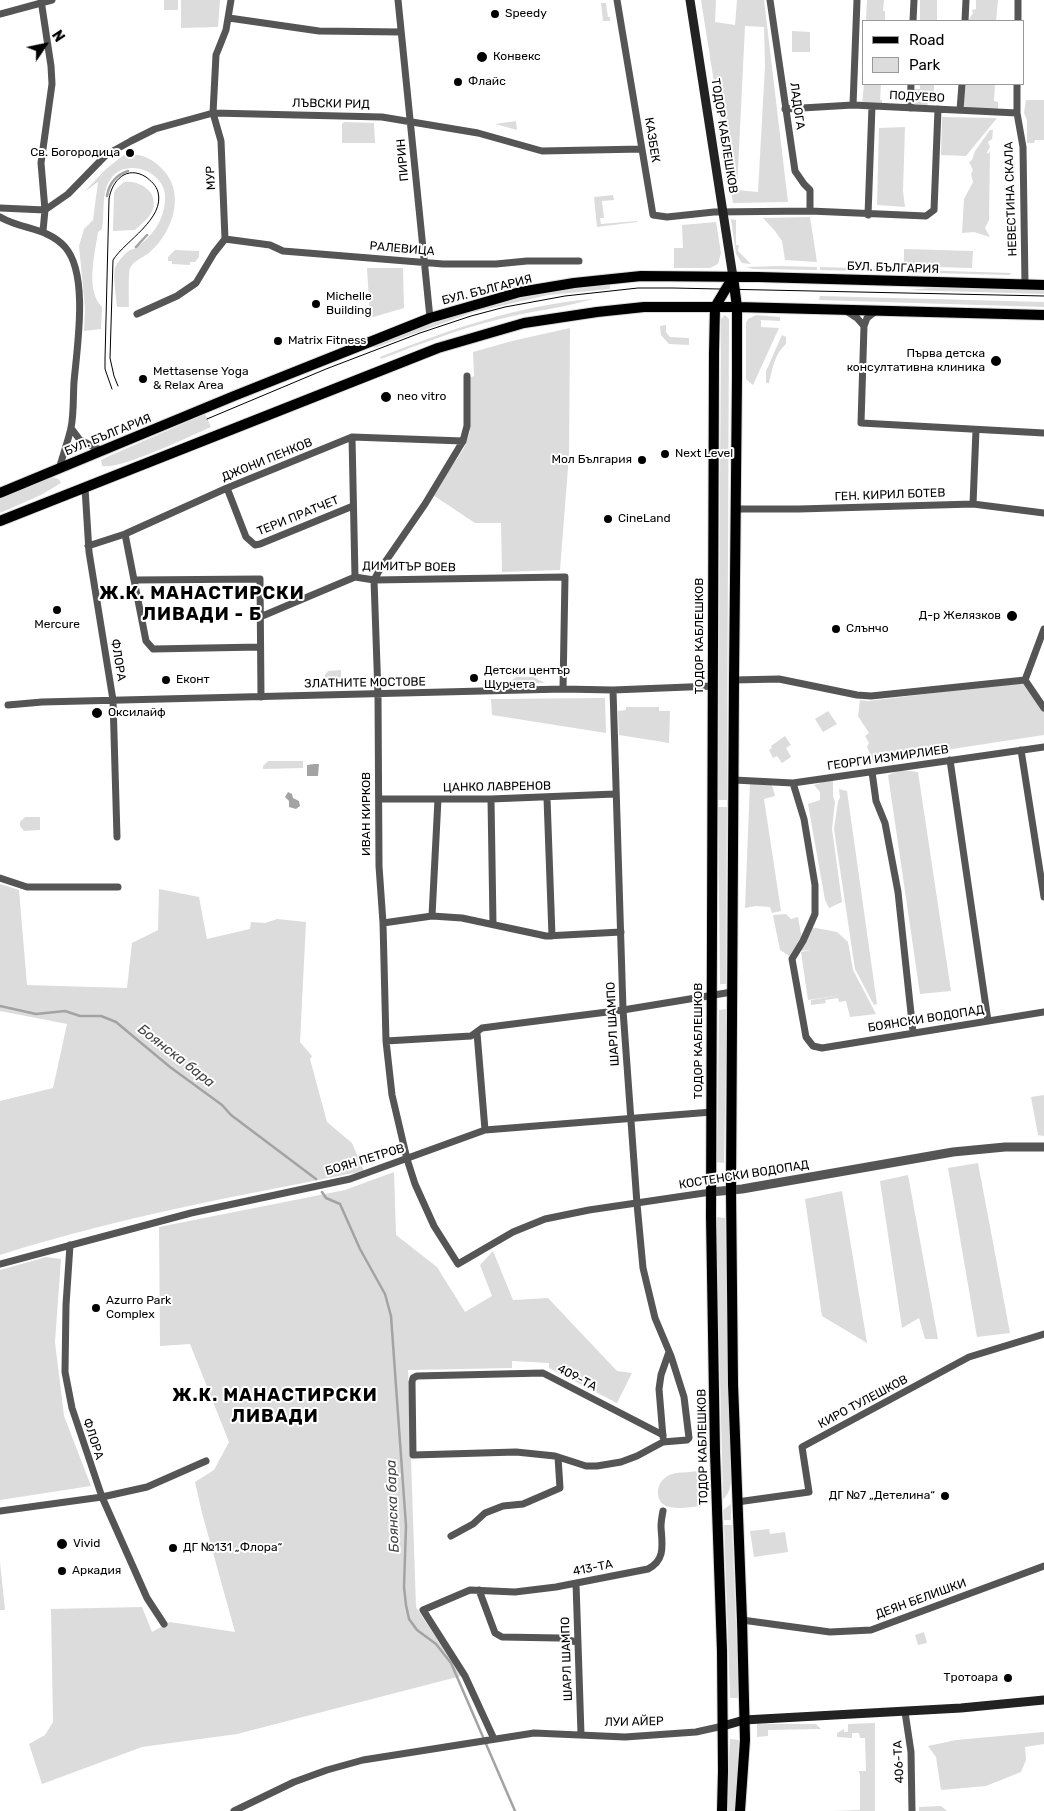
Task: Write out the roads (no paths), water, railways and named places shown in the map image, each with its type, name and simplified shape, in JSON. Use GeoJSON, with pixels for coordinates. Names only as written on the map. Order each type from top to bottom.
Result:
{"type":"FeatureCollection","features":[{"type":"Feature","properties":{"kind":"main road","name":"ТОДОР КАБЛЕШКОВ"},"geometry":{"type":"LineString","coordinates":[[690,0],[738,306],[731,1190],[733,1384],[745,1744],[740,1811]]}},
{"type":"Feature","properties":{"kind":"main road","name":"БУЛ. БЪЛГАРИЯ"},"geometry":{"type":"LineString","coordinates":[[0,493],[234,396],[430,318],[520,292],[574,283],[641,276],[1044,284]]}},
{"type":"Feature","properties":{"kind":"main road"},"geometry":{"type":"LineString","coordinates":[[715,306],[733,277]]}},
{"type":"Feature","properties":{"kind":"main road","name":"ТОДОР КАБЛЕШКОВ"},"geometry":{"type":"LineString","coordinates":[[715,306],[712,1192],[715,1452],[723,1726],[722,1811]]}},
{"type":"Feature","properties":{"kind":"main road"},"geometry":{"type":"LineString","coordinates":[[0,521],[438,348],[524,323],[644,307],[715,306],[1044,316]]}},
{"type":"Feature","properties":{"kind":"main road","name":"ЛУИ АЙЕР"},"geometry":{"type":"LineString","coordinates":[[723,1726],[744,1720],[905,1712],[1044,1700]]}},
{"type":"Feature","properties":{"kind":"street"},"geometry":{"type":"LineString","coordinates":[[0,14],[52,0]]}},
{"type":"Feature","properties":{"kind":"street","name":"МУР"},"geometry":{"type":"LineString","coordinates":[[225,239],[221,141],[213,113],[216,55],[229,18],[231,0]]}},
{"type":"Feature","properties":{"kind":"street","name":"ПИРИН"},"geometry":{"type":"LineString","coordinates":[[398,0],[430,318]]}},
{"type":"Feature","properties":{"kind":"street","name":"КАЗБЕК"},"geometry":{"type":"LineString","coordinates":[[617,0],[653,215],[667,217],[723,212]]}},
{"type":"Feature","properties":{"kind":"street","name":"ЛАДОГА"},"geometry":{"type":"LineString","coordinates":[[770,0],[795,171],[810,190],[810,211]]}},
{"type":"Feature","properties":{"kind":"street"},"geometry":{"type":"LineString","coordinates":[[853,105],[857,0]]}},
{"type":"Feature","properties":{"kind":"street"},"geometry":{"type":"LineString","coordinates":[[913,20],[914,0]]}},
{"type":"Feature","properties":{"kind":"street"},"geometry":{"type":"LineString","coordinates":[[965,20],[966,0]]}},
{"type":"Feature","properties":{"kind":"street"},"geometry":{"type":"LineString","coordinates":[[1018,0],[1018,20]]}},
{"type":"Feature","properties":{"kind":"street"},"geometry":{"type":"LineString","coordinates":[[41,2],[51,66],[50,104],[41,163],[45,210],[43,231]]}},
{"type":"Feature","properties":{"kind":"street"},"geometry":{"type":"LineString","coordinates":[[229,18],[319,31],[401,32]]}},
{"type":"Feature","properties":{"kind":"street"},"geometry":{"type":"LineString","coordinates":[[910,108],[911,85]]}},
{"type":"Feature","properties":{"kind":"street"},"geometry":{"type":"LineString","coordinates":[[960,110],[962,85]]}},
{"type":"Feature","properties":{"kind":"street","name":"НЕВЕСТИНА СКАЛА"},"geometry":{"type":"LineString","coordinates":[[1017,85],[1017,113],[1023,147],[1025,284]]}},
{"type":"Feature","properties":{"kind":"street","name":"ПОДУЕВО"},"geometry":{"type":"LineString","coordinates":[[785,109],[853,105],[1017,113]]}},
{"type":"Feature","properties":{"kind":"street"},"geometry":{"type":"LineString","coordinates":[[868,214],[872,106]]}},
{"type":"Feature","properties":{"kind":"street"},"geometry":{"type":"LineString","coordinates":[[723,212],[810,211],[926,216],[934,210],[938,109]]}},
{"type":"Feature","properties":{"kind":"street","name":"ЛЪВСКИ РИД"},"geometry":{"type":"LineString","coordinates":[[45,210],[68,194],[106,155],[155,129],[213,113],[382,117],[478,133],[542,151],[642,149]]}},
{"type":"Feature","properties":{"kind":"street"},"geometry":{"type":"LineString","coordinates":[[0,208],[45,210]]}},
{"type":"Feature","properties":{"kind":"street"},"geometry":{"type":"LineString","coordinates":[[0,217],[12,224],[43,231],[64,246],[74,261],[77,270],[80,313],[71,428],[59,469]]}},
{"type":"Feature","properties":{"kind":"street"},"geometry":{"type":"LineString","coordinates":[[137,314],[177,296],[196,283],[225,239]]}},
{"type":"Feature","properties":{"kind":"street","name":"РАЛЕВИЦА"},"geometry":{"type":"LineString","coordinates":[[225,239],[270,245],[283,251],[443,264],[579,261]]}},
{"type":"Feature","properties":{"kind":"street"},"geometry":{"type":"LineString","coordinates":[[844,310],[864,326]]}},
{"type":"Feature","properties":{"kind":"street"},"geometry":{"type":"LineString","coordinates":[[876,311],[867,318],[864,326],[861,423],[1044,433]]}},
{"type":"Feature","properties":{"kind":"street"},"geometry":{"type":"LineString","coordinates":[[374,580],[378,570],[430,496],[463,441],[467,426],[467,376]]}},
{"type":"Feature","properties":{"kind":"street"},"geometry":{"type":"LineString","coordinates":[[71,428],[80,440],[102,451]]}},
{"type":"Feature","properties":{"kind":"street"},"geometry":{"type":"LineString","coordinates":[[973,504],[976,430]]}},
{"type":"Feature","properties":{"kind":"street"},"geometry":{"type":"LineString","coordinates":[[352,437],[355,577]]}},
{"type":"Feature","properties":{"kind":"street","name":"ДЖОНИ ПЕНКОВ"},"geometry":{"type":"LineString","coordinates":[[88,546],[125,534],[227,488],[352,437],[463,441]]}},
{"type":"Feature","properties":{"kind":"street","name":"ФЛОРА"},"geometry":{"type":"LineString","coordinates":[[85,488],[88,546],[113,700],[117,837]]}},
{"type":"Feature","properties":{"kind":"street","name":"ТЕРИ ПРАТЧЕТ"},"geometry":{"type":"LineString","coordinates":[[227,488],[246,537],[255,545],[353,506]]}},
{"type":"Feature","properties":{"kind":"street","name":"ГЕН. КИРИЛ БОТЕВ"},"geometry":{"type":"LineString","coordinates":[[735,509],[973,504],[1044,513]]}},
{"type":"Feature","properties":{"kind":"street"},"geometry":{"type":"LineString","coordinates":[[125,534],[146,640],[154,649],[260,646]]}},
{"type":"Feature","properties":{"kind":"street","name":"ДИМИТЪР ВОЕВ"},"geometry":{"type":"LineString","coordinates":[[260,617],[355,577],[374,580],[565,576],[563,689]]}},
{"type":"Feature","properties":{"kind":"street"},"geometry":{"type":"LineString","coordinates":[[135,580],[260,580],[261,697]]}},
{"type":"Feature","properties":{"kind":"street","name":"ИВАН КИРКОВ"},"geometry":{"type":"LineString","coordinates":[[374,580],[378,694],[379,866],[383,923],[386,1042],[392,1095],[415,1184],[434,1226],[458,1264]]}},
{"type":"Feature","properties":{"kind":"street"},"geometry":{"type":"LineString","coordinates":[[1025,680],[1044,628]]}},
{"type":"Feature","properties":{"kind":"street"},"geometry":{"type":"LineString","coordinates":[[734,680],[779,679],[857,695],[871,696],[1025,680]]}},
{"type":"Feature","properties":{"kind":"street"},"geometry":{"type":"LineString","coordinates":[[1025,680],[1044,708]]}},
{"type":"Feature","properties":{"kind":"street","name":"ЗЛАТНИТЕ МОСТОВЕ"},"geometry":{"type":"LineString","coordinates":[[8,705],[113,700],[563,689],[612,690],[713,686]]}},
{"type":"Feature","properties":{"kind":"street","name":"ШАРЛ ШАМПО"},"geometry":{"type":"LineString","coordinates":[[612,690],[623,1010],[643,1268],[655,1318],[684,1397],[689,1438],[687,1440],[663,1439]]}},
{"type":"Feature","properties":{"kind":"street","name":"ГЕОРГИ ИЗМИРЛИЕВ"},"geometry":{"type":"LineString","coordinates":[[734,780],[793,783],[1044,747]]}},
{"type":"Feature","properties":{"kind":"street"},"geometry":{"type":"LineString","coordinates":[[1021,750],[1044,897]]}},
{"type":"Feature","properties":{"kind":"street"},"geometry":{"type":"LineString","coordinates":[[950,760],[988,1021]]}},
{"type":"Feature","properties":{"kind":"street"},"geometry":{"type":"LineString","coordinates":[[872,772],[876,801],[885,823],[898,892],[906,955],[909,1011],[913,1032]]}},
{"type":"Feature","properties":{"kind":"street","name":"БОЯНСКИ ВОДОПАД"},"geometry":{"type":"LineString","coordinates":[[793,783],[804,819],[815,885],[815,914],[792,958],[806,1037],[812,1046],[822,1048],[1044,1012]]}},
{"type":"Feature","properties":{"kind":"street","name":"ЦАНКО ЛАВРЕНОВ"},"geometry":{"type":"LineString","coordinates":[[379,799],[547,798],[615,794]]}},
{"type":"Feature","properties":{"kind":"street"},"geometry":{"type":"LineString","coordinates":[[547,798],[552,936]]}},
{"type":"Feature","properties":{"kind":"street"},"geometry":{"type":"LineString","coordinates":[[432,916],[438,799]]}},
{"type":"Feature","properties":{"kind":"street"},"geometry":{"type":"LineString","coordinates":[[491,799],[493,924]]}},
{"type":"Feature","properties":{"kind":"street"},"geometry":{"type":"LineString","coordinates":[[0,878],[28,887],[118,887]]}},
{"type":"Feature","properties":{"kind":"street"},"geometry":{"type":"LineString","coordinates":[[383,923],[432,916],[462,918],[552,936],[621,932]]}},
{"type":"Feature","properties":{"kind":"street"},"geometry":{"type":"LineString","coordinates":[[386,1042],[471,1036],[482,1028],[623,1010],[732,992]]}},
{"type":"Feature","properties":{"kind":"street"},"geometry":{"type":"LineString","coordinates":[[477,1033],[486,1130]]}},
{"type":"Feature","properties":{"kind":"street","name":"БОЯН ПЕТРОВ"},"geometry":{"type":"LineString","coordinates":[[0,1264],[210,1208],[350,1178],[486,1130],[712,1112]]}},
{"type":"Feature","properties":{"kind":"street","name":"КОСТЕНСКИ ВОДОПАД"},"geometry":{"type":"LineString","coordinates":[[458,1264],[513,1232],[545,1219],[731,1190],[953,1152],[1005,1147],[1044,1147]]}},
{"type":"Feature","properties":{"kind":"street","name":"ФЛОРА"},"geometry":{"type":"LineString","coordinates":[[70,1245],[66,1305],[66,1372],[72,1408],[102,1498],[147,1598],[164,1624]]}},
{"type":"Feature","properties":{"kind":"street","name":"КИРО ТУЛЕШКОВ"},"geometry":{"type":"LineString","coordinates":[[737,1502],[809,1492],[802,1447],[969,1357],[1044,1334]]}},
{"type":"Feature","properties":{"kind":"street"},"geometry":{"type":"LineString","coordinates":[[451,1536],[473,1524],[485,1513],[503,1506],[523,1504],[560,1488],[558,1457],[586,1466],[597,1466],[620,1462],[637,1456],[663,1439],[659,1389],[661,1375],[669,1352]]}},
{"type":"Feature","properties":{"kind":"street","name":"409-ТА"},"geometry":{"type":"LineString","coordinates":[[558,1457],[516,1452],[413,1455],[413,1378],[417,1376],[543,1373],[663,1439]]}},
{"type":"Feature","properties":{"kind":"street"},"geometry":{"type":"LineString","coordinates":[[0,1511],[102,1498],[147,1487],[206,1461]]}},
{"type":"Feature","properties":{"kind":"street","name":"413-ТА"},"geometry":{"type":"LineString","coordinates":[[487,1740],[465,1676],[424,1610],[470,1590],[515,1592],[576,1583],[648,1569],[654,1566],[662,1555],[661,1524],[663,1511]]}},
{"type":"Feature","properties":{"kind":"street","name":"ДЕЯН БЕЛИШКИ"},"geometry":{"type":"LineString","coordinates":[[742,1620],[830,1632],[870,1630],[1044,1566]]}},
{"type":"Feature","properties":{"kind":"street","name":"ШАРЛ ШАМПО"},"geometry":{"type":"LineString","coordinates":[[576,1583],[580,1734]]}},
{"type":"Feature","properties":{"kind":"street"},"geometry":{"type":"LineString","coordinates":[[479,1590],[496,1633],[502,1637],[559,1638],[577,1642]]}},
{"type":"Feature","properties":{"kind":"street","name":"406-ТА"},"geometry":{"type":"LineString","coordinates":[[905,1712],[911,1752],[912,1811]]}},
{"type":"Feature","properties":{"kind":"street","name":"ЛУИ АЙЕР"},"geometry":{"type":"LineString","coordinates":[[234,1811],[294,1782],[363,1760],[534,1733],[625,1737],[696,1732],[723,1726]]}},
{"type":"Feature","properties":{"kind":"waterway"},"geometry":{"type":"LineString","coordinates":[[107,196],[114,180],[128,171]]}},
{"type":"Feature","properties":{"kind":"waterway"},"geometry":{"type":"LineString","coordinates":[[136,247],[147,235]]}},
{"type":"Feature","properties":{"kind":"waterway","name":"Боянска бара"},"geometry":{"type":"LineString","coordinates":[[0,1006],[36,1014],[65,1011],[80,1016],[101,1016],[116,1022],[170,1067],[222,1105],[231,1115],[316,1179]]}},
{"type":"Feature","properties":{"kind":"waterway","name":"Боянска бара"},"geometry":{"type":"LineString","coordinates":[[322,1192],[326,1198],[340,1204],[360,1249],[385,1294],[391,1316],[406,1526],[404,1587],[409,1619],[417,1630],[436,1644],[451,1663],[515,1811]]}},
{"type":"Feature","properties":{"kind":"tram line"},"geometry":{"type":"LineString","coordinates":[[112,389],[105,369],[109,199],[113,186],[121,176],[133,173],[146,177],[153,183],[158,192],[159,202],[156,211],[143,229],[113,260],[110,358],[118,386]]}},
{"type":"Feature","properties":{"kind":"tram line"},"geometry":{"type":"LineString","coordinates":[[207,419],[326,369],[420,333],[505,307],[565,296],[638,288],[1044,296]]}},
{"type":"Feature","properties":{"kind":"place","name":"Speedy"},"geometry":{"type":"Point","coordinates":[495,14]}},
{"type":"Feature","properties":{"kind":"place","name":"Конвекс"},"geometry":{"type":"Point","coordinates":[482,57]}},
{"type":"Feature","properties":{"kind":"place","name":"Флайс"},"geometry":{"type":"Point","coordinates":[458,82]}},
{"type":"Feature","properties":{"kind":"place","name":"Св. Богородица"},"geometry":{"type":"Point","coordinates":[130,153]}},
{"type":"Feature","properties":{"kind":"place","name":"Michelle Building"},"geometry":{"type":"Point","coordinates":[316,304]}},
{"type":"Feature","properties":{"kind":"place","name":"Matrix Fitness"},"geometry":{"type":"Point","coordinates":[278,341]}},
{"type":"Feature","properties":{"kind":"place","name":"Първа детска консултативна клиника"},"geometry":{"type":"Point","coordinates":[996,361]}},
{"type":"Feature","properties":{"kind":"place","name":"Mettasense Yoga & Relax Area"},"geometry":{"type":"Point","coordinates":[143,379]}},
{"type":"Feature","properties":{"kind":"place","name":"neo vitro"},"geometry":{"type":"Point","coordinates":[386,397]}},
{"type":"Feature","properties":{"kind":"place","name":"Next Level"},"geometry":{"type":"Point","coordinates":[665,454]}},
{"type":"Feature","properties":{"kind":"place","name":"Мол България"},"geometry":{"type":"Point","coordinates":[642,460]}},
{"type":"Feature","properties":{"kind":"place","name":"CineLand"},"geometry":{"type":"Point","coordinates":[608,519]}},
{"type":"Feature","properties":{"kind":"place","name":"Mercure"},"geometry":{"type":"Point","coordinates":[57,610]}},
{"type":"Feature","properties":{"kind":"place","name":"Д-р Желязков"},"geometry":{"type":"Point","coordinates":[1012,616]}},
{"type":"Feature","properties":{"kind":"place","name":"Слънчо"},"geometry":{"type":"Point","coordinates":[836,629]}},
{"type":"Feature","properties":{"kind":"place","name":"Детски център Щурчета"},"geometry":{"type":"Point","coordinates":[474,678]}},
{"type":"Feature","properties":{"kind":"place","name":"Еконт"},"geometry":{"type":"Point","coordinates":[166,680]}},
{"type":"Feature","properties":{"kind":"place","name":"Оксилайф"},"geometry":{"type":"Point","coordinates":[97,713]}},
{"type":"Feature","properties":{"kind":"place","name":"Azurro Park Complex"},"geometry":{"type":"Point","coordinates":[96,1308]}},
{"type":"Feature","properties":{"kind":"place","name":"ДГ №7 „Детелина“"},"geometry":{"type":"Point","coordinates":[945,1496]}},
{"type":"Feature","properties":{"kind":"place","name":"Vivid"},"geometry":{"type":"Point","coordinates":[62,1544]}},
{"type":"Feature","properties":{"kind":"place","name":"ДГ №131 „Флора“"},"geometry":{"type":"Point","coordinates":[173,1548]}},
{"type":"Feature","properties":{"kind":"place","name":"Аркадия"},"geometry":{"type":"Point","coordinates":[62,1571]}},
{"type":"Feature","properties":{"kind":"place","name":"Тротоара"},"geometry":{"type":"Point","coordinates":[1008,1678]}},
{"type":"Feature","properties":{"kind":"district","name":"Ж.К. МАНАСТИРСКИ ЛИВАДИ - Б"},"geometry":{"type":"Point","coordinates":[202,604]}},
{"type":"Feature","properties":{"kind":"district","name":"Ж.К. МАНАСТИРСКИ ЛИВАДИ"},"geometry":{"type":"Point","coordinates":[275,1406]}}]}
